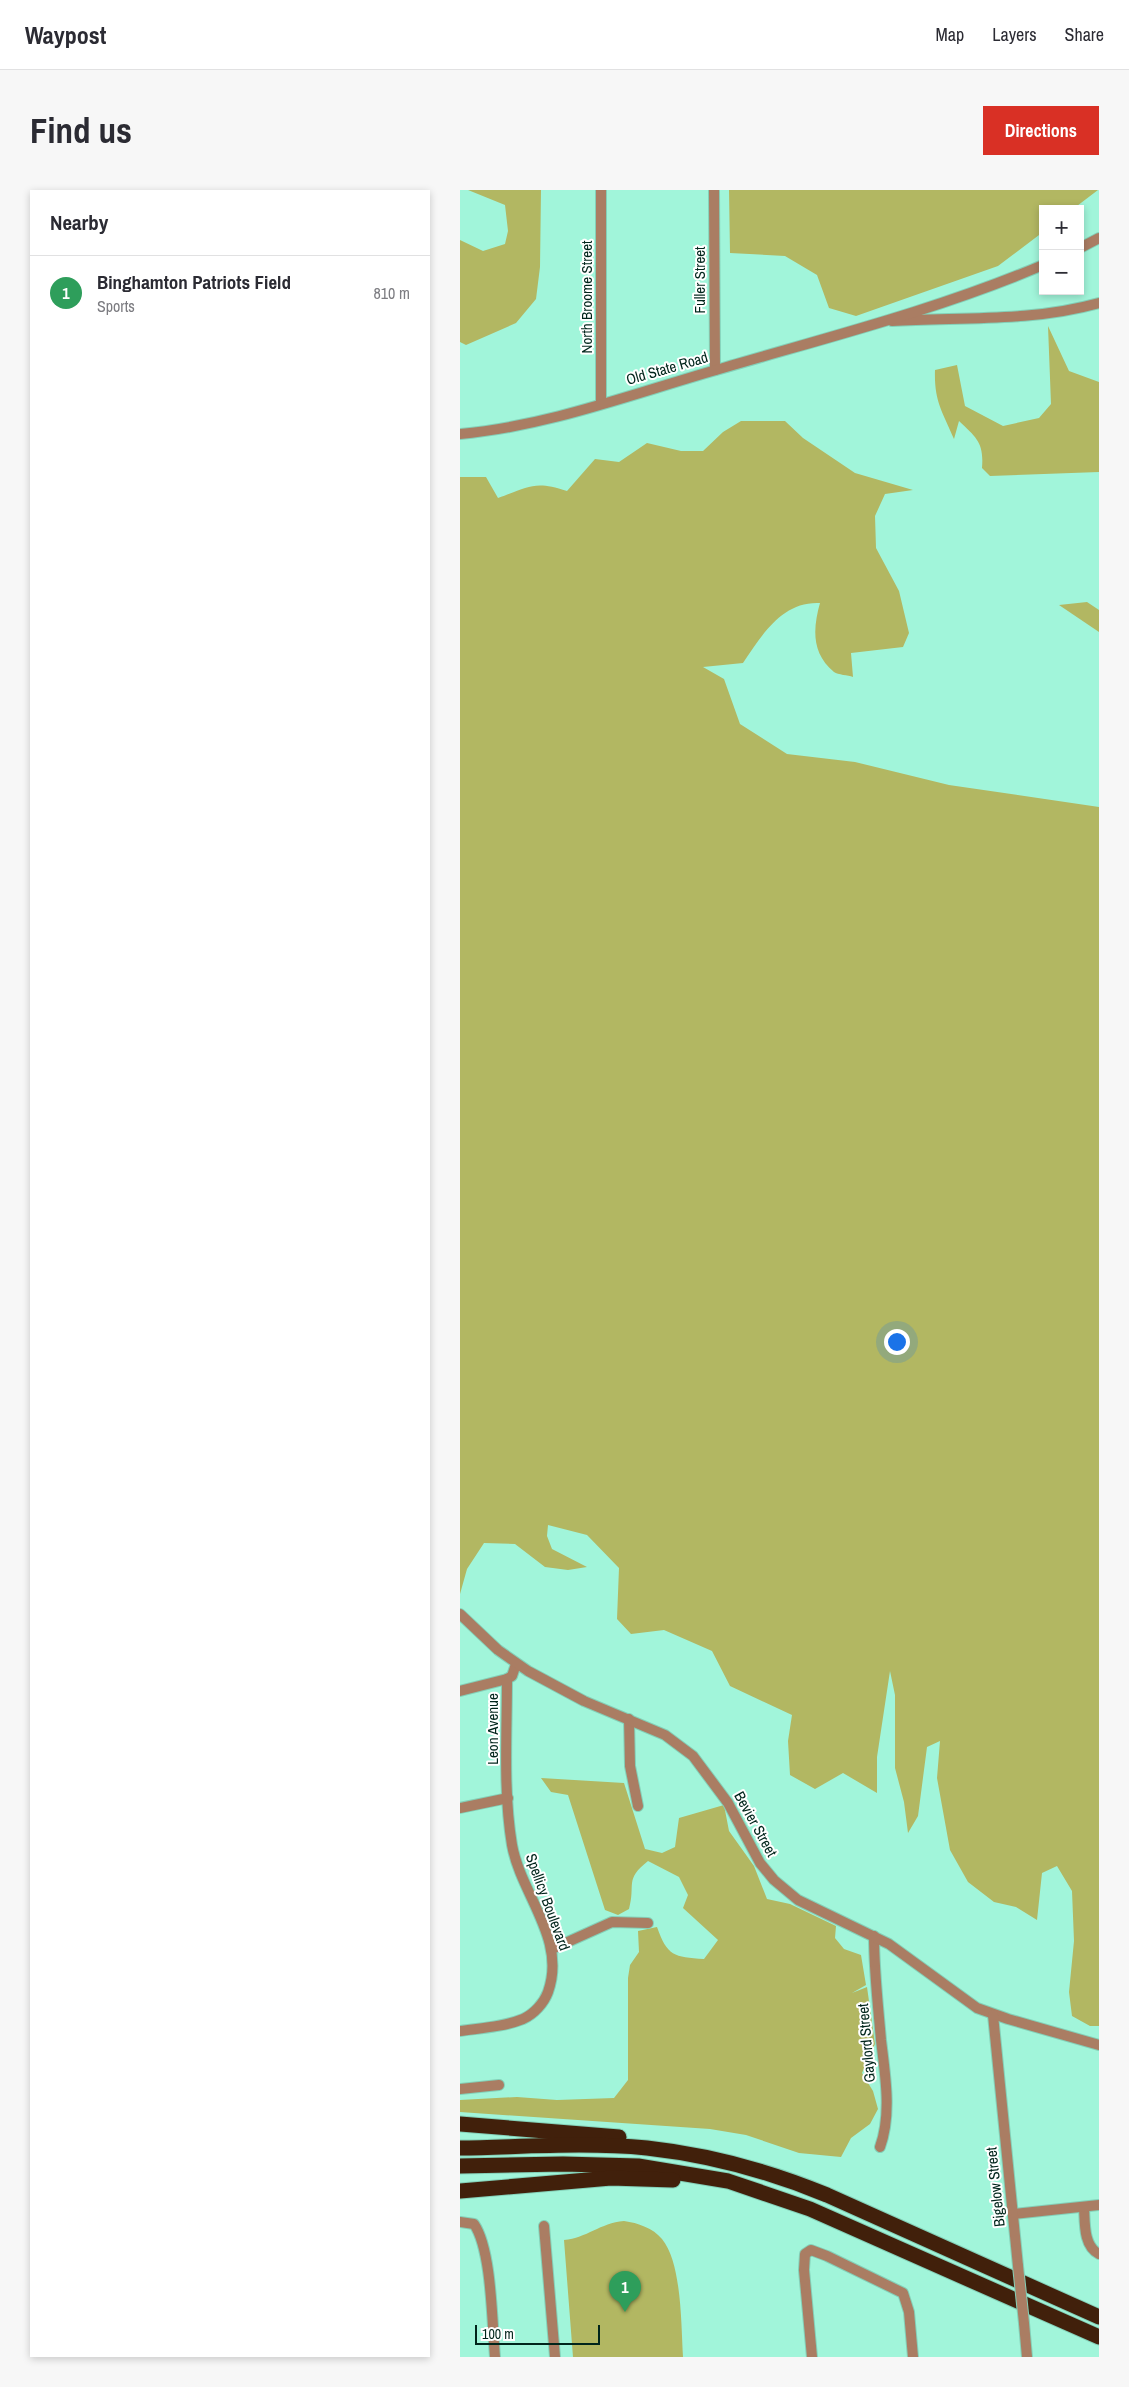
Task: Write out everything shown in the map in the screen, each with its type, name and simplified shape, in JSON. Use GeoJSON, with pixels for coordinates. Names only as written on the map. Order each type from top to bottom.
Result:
{"type":"FeatureCollection","features":[{"type":"Feature","properties":{"kind":"highway"},"geometry":{"type":"LineString","coordinates":[[460,2124],[626,2137],[752,2168],[813,2190],[1099,2317]]}},
{"type":"Feature","properties":{"kind":"highway"},"geometry":{"type":"LineString","coordinates":[[460,2148],[599,2146],[646,2148],[691,2154]]}},
{"type":"Feature","properties":{"kind":"highway"},"geometry":{"type":"LineString","coordinates":[[460,2166],[607,2164],[654,2168],[735,2183],[782,2198],[830,2218],[1099,2338]]}},
{"type":"Feature","properties":{"kind":"highway"},"geometry":{"type":"LineString","coordinates":[[460,2191],[611,2178],[657,2179],[722,2189],[830,2218]]}},
{"type":"Feature","properties":{"kind":"street","name":"North Broome Street"},"geometry":{"type":"LineString","coordinates":[[601,190],[601,404]]}},
{"type":"Feature","properties":{"kind":"street","name":"Fuller Street"},"geometry":{"type":"LineString","coordinates":[[714,190],[715,370]]}},
{"type":"Feature","properties":{"kind":"street"},"geometry":{"type":"LineString","coordinates":[[1084,246],[1099,238]]}},
{"type":"Feature","properties":{"kind":"street","name":"Old State Road"},"geometry":{"type":"LineString","coordinates":[[460,434],[522,425],[601,404],[964,295],[1039,267]]}},
{"type":"Feature","properties":{"kind":"street","name":"Old State Road"},"geometry":{"type":"LineString","coordinates":[[881,321],[952,317],[1001,319],[1067,312],[1099,303]]}},
{"type":"Feature","properties":{"kind":"street","name":"Bevier Street"},"geometry":{"type":"LineString","coordinates":[[460,1614],[485,1639],[516,1664],[556,1687],[665,1735],[693,1756],[716,1784],[737,1818],[760,1863],[774,1880],[798,1900],[874,1936],[898,1950],[966,2001],[993,2015],[1099,2045]]}},
{"type":"Feature","properties":{"kind":"street","name":"Leon Avenue"},"geometry":{"type":"LineString","coordinates":[[508,1798],[507,1679],[512,1676],[516,1664]]}},
{"type":"Feature","properties":{"kind":"street"},"geometry":{"type":"LineString","coordinates":[[460,1691],[507,1679]]}},
{"type":"Feature","properties":{"kind":"street"},"geometry":{"type":"LineString","coordinates":[[629,1719],[630,1766],[638,1806]]}},
{"type":"Feature","properties":{"kind":"street"},"geometry":{"type":"LineString","coordinates":[[460,1808],[508,1798]]}},
{"type":"Feature","properties":{"kind":"street","name":"Spellicy Boulevard"},"geometry":{"type":"LineString","coordinates":[[460,2031],[506,2025],[525,2018],[534,2012],[547,1996],[551,1984],[554,1962],[552,1949],[516,1863],[512,1846],[508,1798]]}},
{"type":"Feature","properties":{"kind":"street"},"geometry":{"type":"LineString","coordinates":[[552,1949],[612,1922],[648,1923]]}},
{"type":"Feature","properties":{"kind":"street","name":"Gaylord Street"},"geometry":{"type":"LineString","coordinates":[[874,1936],[874,1969],[886,2096],[886,2122],[880,2146]]}},
{"type":"Feature","properties":{"kind":"street","name":"Bigelow Street"},"geometry":{"type":"LineString","coordinates":[[993,2015],[1027,2357]]}},
{"type":"Feature","properties":{"kind":"street"},"geometry":{"type":"LineString","coordinates":[[460,2089],[499,2085]]}},
{"type":"Feature","properties":{"kind":"street"},"geometry":{"type":"LineString","coordinates":[[1013,2214],[1099,2205]]}},
{"type":"Feature","properties":{"kind":"street"},"geometry":{"type":"LineString","coordinates":[[1084,2207],[1088,2241],[1090,2247],[1099,2254]]}},
{"type":"Feature","properties":{"kind":"street"},"geometry":{"type":"LineString","coordinates":[[460,2222],[474,2224],[479,2230],[487,2264],[495,2357]]}},
{"type":"Feature","properties":{"kind":"street"},"geometry":{"type":"LineString","coordinates":[[544,2226],[555,2357]]}},
{"type":"Feature","properties":{"kind":"street"},"geometry":{"type":"LineString","coordinates":[[812,2357],[804,2260],[807,2252],[811,2250],[903,2293],[908,2312],[913,2357]]}},
{"type":"Feature","properties":{"kind":"green space"},"geometry":{"type":"Polygon","coordinates":[[[468,190],[541,190],[540,267],[536,299],[516,323],[466,345],[460,342],[460,240],[483,251],[505,244],[508,231],[505,205],[468,190]]]}},
{"type":"Feature","properties":{"kind":"green space"},"geometry":{"type":"Polygon","coordinates":[[[729,190],[1098,190],[1078,205],[1039,205],[1039,235],[998,266],[856,316],[829,308],[817,275],[785,256],[730,253],[729,190]]]}},
{"type":"Feature","properties":{"kind":"green space"},"geometry":{"type":"Polygon","coordinates":[[[1048,326],[1069,371],[1099,382],[1099,472],[990,476],[982,468],[982,452],[978,442],[959,421],[954,439],[937,398],[935,370],[957,365],[965,406],[1003,426],[1039,418],[1051,404],[1048,326]]]}},
{"type":"Feature","properties":{"kind":"green space"},"geometry":{"type":"Polygon","coordinates":[[[741,421],[785,421],[803,438],[855,473],[913,490],[885,494],[875,516],[876,548],[899,591],[909,633],[903,647],[851,653],[853,677],[836,673],[821,657],[816,640],[815,631],[820,603],[807,604],[795,608],[774,622],[743,663],[703,667],[724,679],[740,724],[787,754],[855,762],[949,785],[1099,807],[1099,2026],[1090,2026],[1072,2016],[1069,1992],[1074,1941],[1072,1891],[1057,1866],[1042,1873],[1037,1920],[1016,1907],[994,1902],[968,1882],[950,1850],[937,1778],[940,1741],[927,1747],[918,1816],[908,1833],[904,1802],[895,1768],[895,1695],[890,1671],[877,1757],[877,1793],[843,1773],[815,1789],[790,1775],[788,1741],[792,1715],[730,1686],[712,1651],[664,1630],[631,1634],[617,1619],[619,1568],[587,1535],[548,1525],[547,1536],[552,1549],[587,1567],[568,1570],[545,1567],[515,1544],[484,1543],[467,1569],[460,1594],[460,477],[486,477],[498,498],[539,485],[567,491],[595,459],[619,462],[647,443],[681,451],[703,451],[723,432],[741,421]]]}},
{"type":"Feature","properties":{"kind":"green space"},"geometry":{"type":"Polygon","coordinates":[[[1087,602],[1099,610],[1099,632],[1059,605],[1087,602]]]}},
{"type":"Feature","properties":{"kind":"green space"},"geometry":{"type":"Polygon","coordinates":[[[541,1778],[624,1783],[645,1849],[662,1853],[675,1847],[679,1818],[724,1805],[729,1831],[754,1866],[767,1899],[790,1904],[836,1926],[835,1938],[844,1949],[861,1955],[866,1985],[852,1993],[867,1987],[875,2044],[862,2073],[873,2091],[878,2109],[870,2124],[851,2138],[841,2157],[799,2153],[746,2135],[710,2129],[460,2112],[460,2100],[517,2097],[557,2100],[614,2098],[628,2080],[628,1978],[630,1965],[639,1952],[638,1931],[657,1927],[668,1949],[679,1956],[685,1957],[704,1959],[718,1940],[683,1908],[688,1895],[679,1877],[648,1861],[633,1878],[629,1909],[618,1915],[605,1910],[568,1795],[551,1792],[541,1778]]]}},
{"type":"Feature","properties":{"kind":"green space"},"geometry":{"type":"Polygon","coordinates":[[[624,2221],[650,2229],[662,2239],[669,2250],[677,2278],[683,2357],[573,2357],[564,2240],[572,2239],[615,2222],[624,2221]]]}},
{"type":"Feature","properties":{"kind":"place","name":"Binghamton Patriots Field"},"geometry":{"type":"Point","coordinates":[625,2312]}}]}
